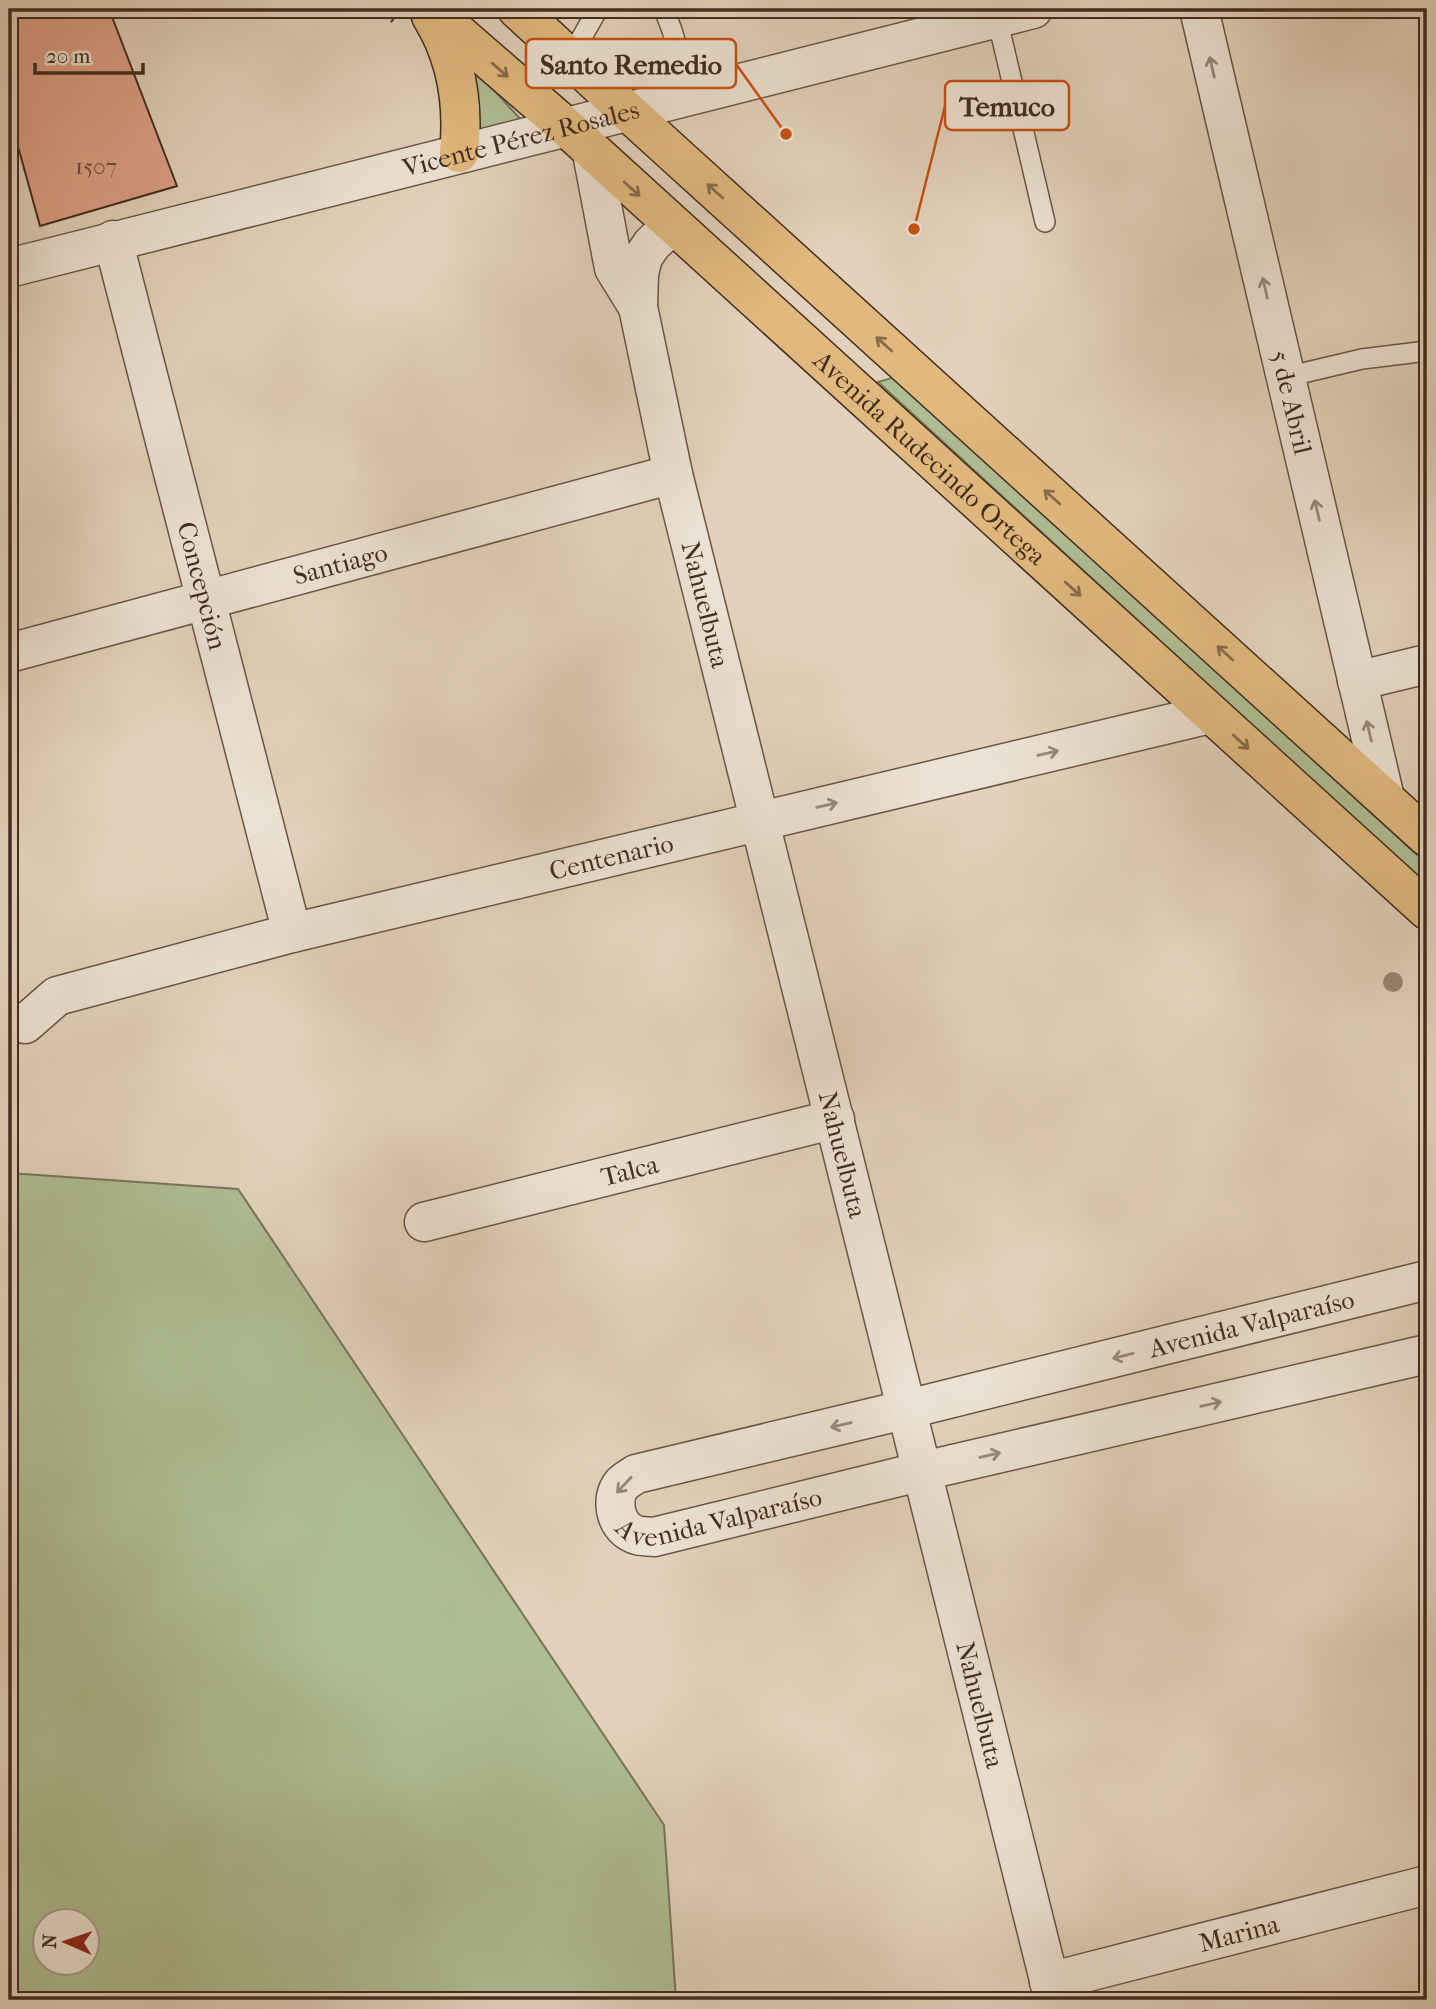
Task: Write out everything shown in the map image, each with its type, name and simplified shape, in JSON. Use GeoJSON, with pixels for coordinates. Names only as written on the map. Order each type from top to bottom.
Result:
{"type":"FeatureCollection","features":[{"type":"Feature","properties":{"kind":"main road","name":"Avenida Rudecindo Ortega"},"geometry":{"type":"LineString","coordinates":[[428,9],[565,126],[1426,914]]}},
{"type":"Feature","properties":{"kind":"main road"},"geometry":{"type":"LineString","coordinates":[[428,9],[448,50],[456,76],[461,128],[459,153]]}},
{"type":"Feature","properties":{"kind":"main road","name":"Avenida Rudecindo Ortega"},"geometry":{"type":"LineString","coordinates":[[517,9],[1427,837]]}},
{"type":"Feature","properties":{"kind":"street","name":"5 de Abril"},"geometry":{"type":"LineString","coordinates":[[1199,9],[1385,798]]}},
{"type":"Feature","properties":{"kind":"street","name":"Vicente Pérez Rosales"},"geometry":{"type":"LineString","coordinates":[[9,268],[687,96],[990,15]]}},
{"type":"Feature","properties":{"kind":"street","name":"Nahuelbuta"},"geometry":{"type":"LineString","coordinates":[[592,153],[614,268],[638,307]]}},
{"type":"Feature","properties":{"kind":"street","name":"Nahuelbuta"},"geometry":{"type":"LineString","coordinates":[[672,225],[643,257],[639,274],[638,307],[673,474],[1052,1991]]}},
{"type":"Feature","properties":{"kind":"street","name":"Concepción"},"geometry":{"type":"LineString","coordinates":[[113,240],[292,933]]}},
{"type":"Feature","properties":{"kind":"street","name":"Santiago"},"geometry":{"type":"LineString","coordinates":[[9,653],[673,474]]}},
{"type":"Feature","properties":{"kind":"street"},"geometry":{"type":"LineString","coordinates":[[1357,681],[1427,664]]}},
{"type":"Feature","properties":{"kind":"street","name":"Centenario"},"geometry":{"type":"LineString","coordinates":[[17,1026],[57,996],[292,933],[1210,714]]}},
{"type":"Feature","properties":{"kind":"street","name":"Talca"},"geometry":{"type":"LineString","coordinates":[[424,1222],[835,1119]]}},
{"type":"Feature","properties":{"kind":"street","name":"Avenida Valparaíso"},"geometry":{"type":"LineString","coordinates":[[1427,1280],[636,1474],[623,1483],[616,1494],[617,1514],[620,1524],[631,1533],[654,1537],[923,1471],[1427,1354]]}},
{"type":"Feature","properties":{"kind":"street","name":"Marina"},"geometry":{"type":"LineString","coordinates":[[1052,1991],[1427,1885]]}},
{"type":"Feature","properties":{"kind":"lane"},"geometry":{"type":"LineString","coordinates":[[570,58],[598,9]]}},
{"type":"Feature","properties":{"kind":"lane"},"geometry":{"type":"LineString","coordinates":[[664,9],[683,65],[687,96]]}},
{"type":"Feature","properties":{"kind":"lane"},"geometry":{"type":"LineString","coordinates":[[990,15],[1045,222]]}},
{"type":"Feature","properties":{"kind":"lane"},"geometry":{"type":"LineString","coordinates":[[1286,377],[1362,359],[1427,351]]}},
{"type":"Feature","properties":{"kind":"green space"},"geometry":{"type":"Polygon","coordinates":[[[474,68],[523,122],[478,133],[474,68]]]}},
{"type":"Feature","properties":{"kind":"green space"},"geometry":{"type":"Polygon","coordinates":[[[895,377],[1427,864],[1427,886],[878,382],[895,377]]]}},
{"type":"Feature","properties":{"kind":"green space"},"geometry":{"type":"Polygon","coordinates":[[[9,1173],[238,1189],[664,1825],[676,2000],[9,2000],[9,1173]]]}},
{"type":"Feature","properties":{"kind":"building"},"geometry":{"type":"Polygon","coordinates":[[[9,9],[109,9],[177,186],[40,226],[9,114],[9,9]]]}},
{"type":"Feature","properties":{"kind":"place","name":"Santo Remedio"},"geometry":{"type":"Point","coordinates":[786,134]}},
{"type":"Feature","properties":{"kind":"place","name":"Temuco"},"geometry":{"type":"Point","coordinates":[914,229]}}]}
